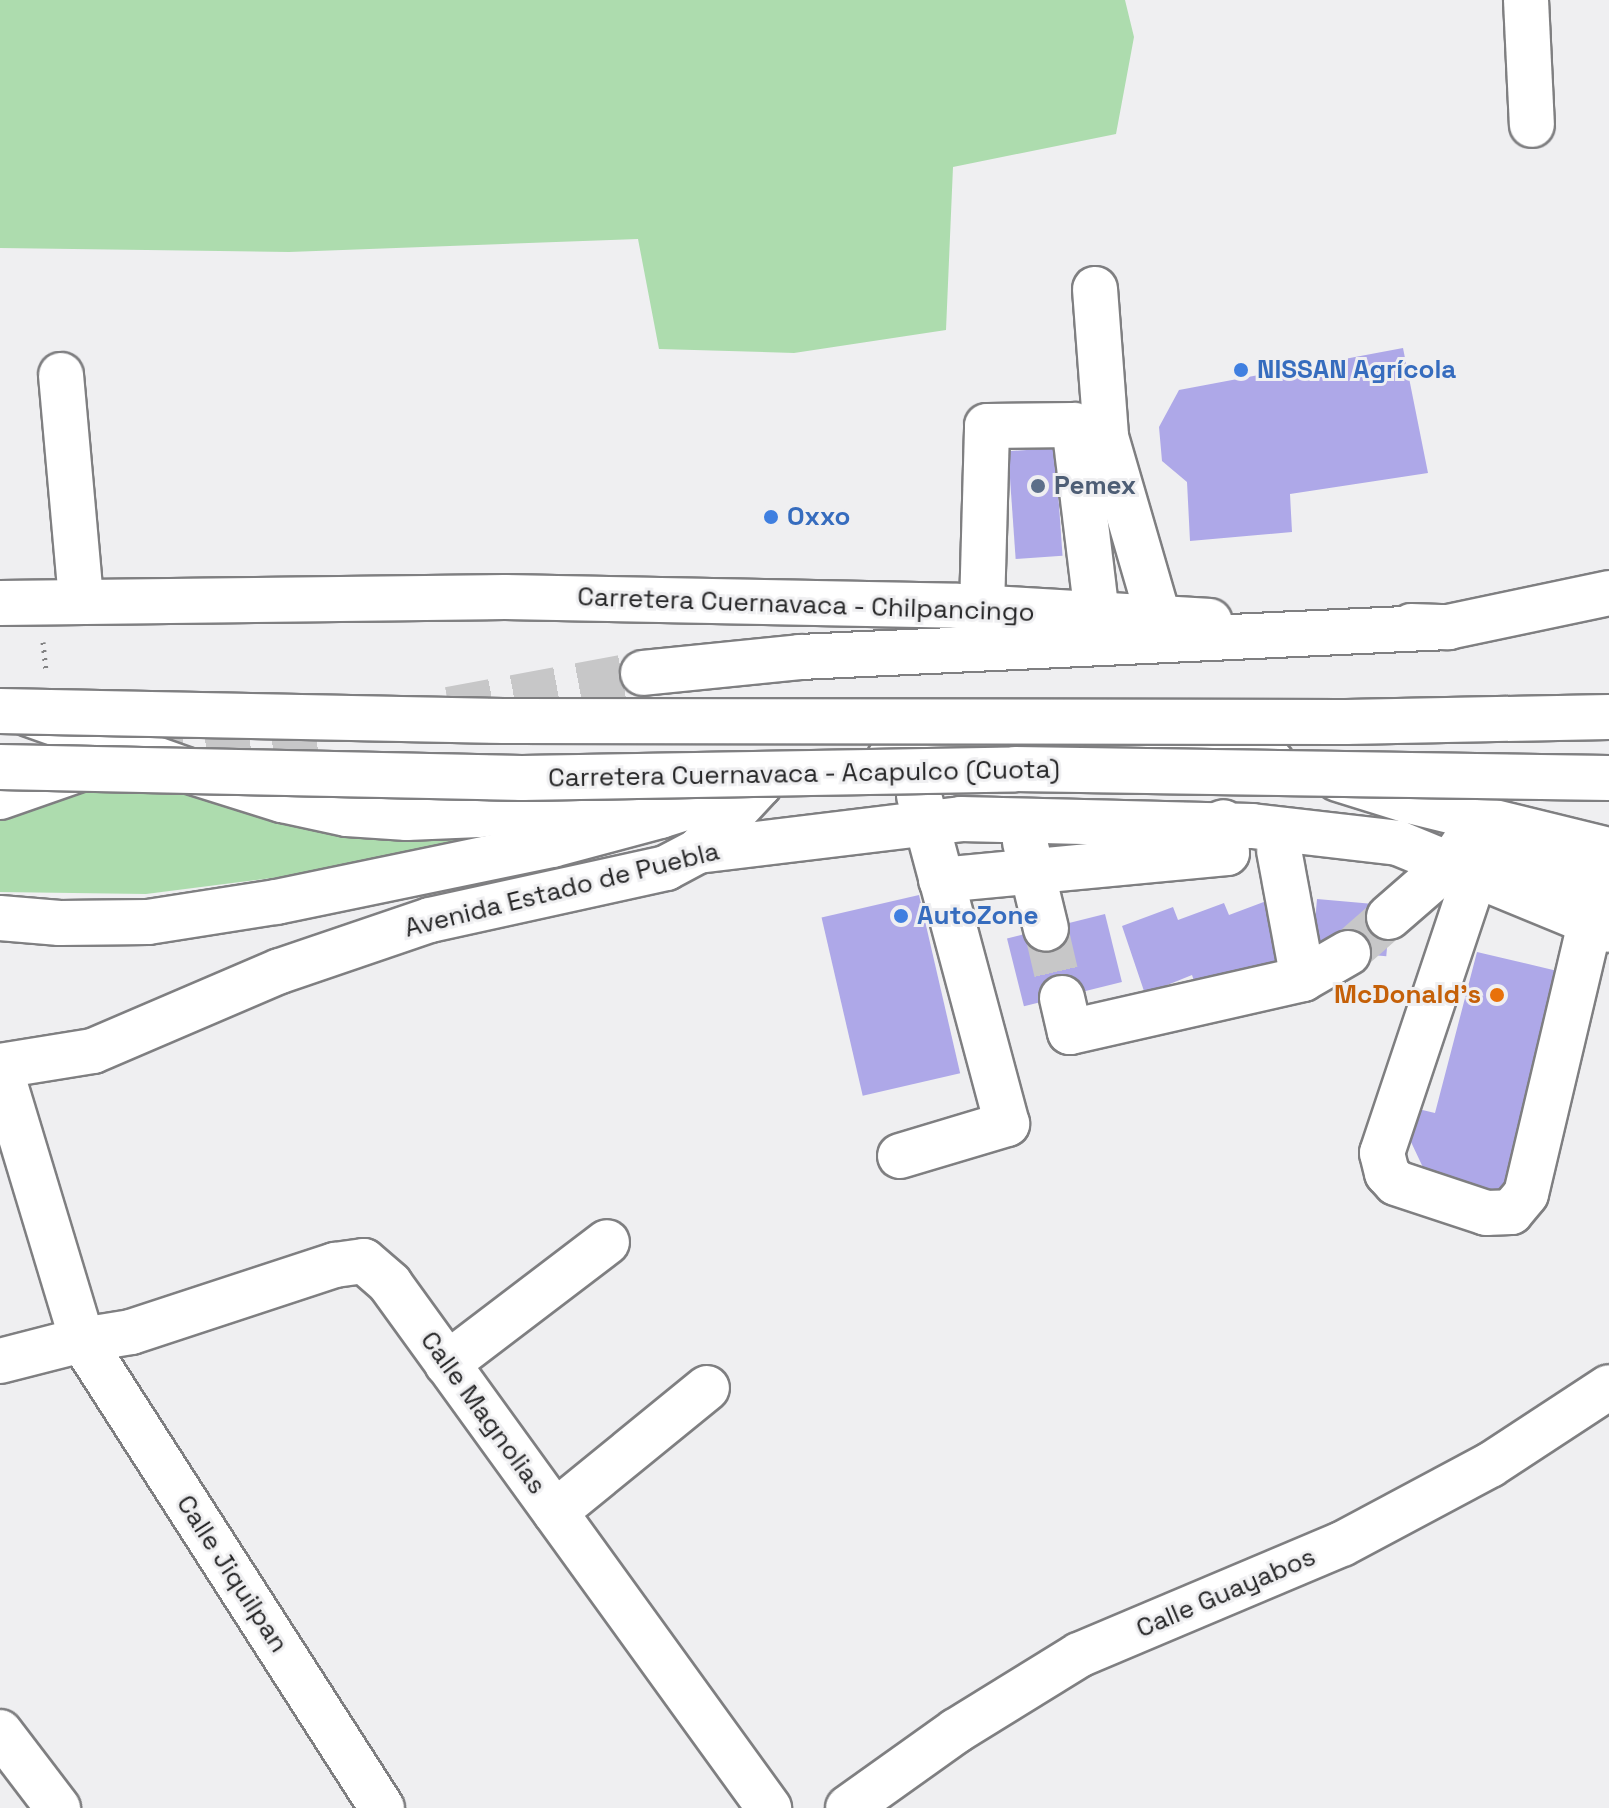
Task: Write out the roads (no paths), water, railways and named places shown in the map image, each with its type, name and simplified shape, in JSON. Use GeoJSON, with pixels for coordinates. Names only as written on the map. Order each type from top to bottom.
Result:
{"type":"FeatureCollection","features":[{"type":"Feature","properties":{"kind":"main road"},"geometry":{"type":"LineString","coordinates":[[1526,0],[1532,125]]}},
{"type":"Feature","properties":{"kind":"main road"},"geometry":{"type":"LineString","coordinates":[[1095,289],[1106,437],[1159,619]]}},
{"type":"Feature","properties":{"kind":"main road"},"geometry":{"type":"LineString","coordinates":[[61,375],[81,599]]}},
{"type":"Feature","properties":{"kind":"main road"},"geometry":{"type":"LineString","coordinates":[[982,608],[987,426],[1074,425],[1097,615]]}},
{"type":"Feature","properties":{"kind":"main road","name":"Carretera Cuernavaca - Chilpancingo"},"geometry":{"type":"LineString","coordinates":[[19,602],[505,597],[982,608],[1159,619],[1448,627],[1609,593]]}},
{"type":"Feature","properties":{"kind":"main road"},"geometry":{"type":"LineString","coordinates":[[643,673],[800,657],[1448,627],[1609,624]]}},
{"type":"Feature","properties":{"kind":"main road"},"geometry":{"type":"LineString","coordinates":[[0,704],[282,800],[347,814],[407,818],[479,815],[760,784],[1002,740],[1075,735],[1212,750],[1322,775],[1409,801],[1603,895]]}},
{"type":"Feature","properties":{"kind":"main road","name":"Carretera Cuernavaca - Acapulco (Cuota)"},"geometry":{"type":"LineString","coordinates":[[0,711],[504,721],[1346,722],[1609,717]]}},
{"type":"Feature","properties":{"kind":"main road"},"geometry":{"type":"LineString","coordinates":[[1002,740],[1046,929]]}},
{"type":"Feature","properties":{"kind":"main road"},"geometry":{"type":"LineString","coordinates":[[1212,750],[1226,839]]}},
{"type":"Feature","properties":{"kind":"main road"},"geometry":{"type":"LineString","coordinates":[[900,1156],[1007,1124],[908,755]]}},
{"type":"Feature","properties":{"kind":"main road"},"geometry":{"type":"LineString","coordinates":[[0,766],[105,764],[0,797]]}},
{"type":"Feature","properties":{"kind":"main road","name":"Carretera Cuernavaca - Acapulco (Cuota)"},"geometry":{"type":"LineString","coordinates":[[0,766],[522,778],[1015,769],[1609,778]]}},
{"type":"Feature","properties":{"kind":"main road"},"geometry":{"type":"LineString","coordinates":[[698,851],[760,784]]}},
{"type":"Feature","properties":{"kind":"main road"},"geometry":{"type":"LineString","coordinates":[[0,918],[60,923],[148,922],[276,902],[552,845],[760,784]]}},
{"type":"Feature","properties":{"kind":"main road"},"geometry":{"type":"LineString","coordinates":[[941,880],[1032,871],[1226,839],[1279,850],[1398,843],[1409,801]]}},
{"type":"Feature","properties":{"kind":"main road"},"geometry":{"type":"LineString","coordinates":[[1409,801],[1474,852],[1603,895]]}},
{"type":"Feature","properties":{"kind":"main road","name":"Avenida Estado de Puebla"},"geometry":{"type":"LineString","coordinates":[[0,1067],[93,1051],[280,971],[430,920],[666,868],[698,851],[961,819],[1021,821],[1226,839],[1398,843],[1474,852]]}},
{"type":"Feature","properties":{"kind":"main road"},"geometry":{"type":"LineString","coordinates":[[1279,850],[1303,979]]}},
{"type":"Feature","properties":{"kind":"main road"},"geometry":{"type":"LineString","coordinates":[[1474,852],[1382,1153],[1387,1173],[1396,1183],[1486,1213],[1511,1212],[1526,1194],[1603,895]]}},
{"type":"Feature","properties":{"kind":"main road"},"geometry":{"type":"LineString","coordinates":[[1389,917],[1474,852]]}},
{"type":"Feature","properties":{"kind":"main road"},"geometry":{"type":"LineString","coordinates":[[1062,998],[1070,1032],[1303,979],[1348,953]]}},
{"type":"Feature","properties":{"kind":"main road","name":"Calle Jiquilpan"},"geometry":{"type":"LineString","coordinates":[[0,1067],[82,1340],[382,1808]]}},
{"type":"Feature","properties":{"kind":"main road"},"geometry":{"type":"LineString","coordinates":[[447,1364],[607,1242]]}},
{"type":"Feature","properties":{"kind":"main road","name":"Calle Magnolias"},"geometry":{"type":"LineString","coordinates":[[82,1340],[131,1332],[335,1265],[364,1261],[390,1284],[769,1808]]}},
{"type":"Feature","properties":{"kind":"main road"},"geometry":{"type":"LineString","coordinates":[[0,1361],[82,1340]]}},
{"type":"Feature","properties":{"kind":"main road","name":"Calle Guayabos"},"geometry":{"type":"LineString","coordinates":[[848,1808],[956,1731],[1079,1655],[1342,1544],[1490,1465],[1609,1387]]}},
{"type":"Feature","properties":{"kind":"main road"},"geometry":{"type":"LineString","coordinates":[[555,1512],[707,1388]]}},
{"type":"Feature","properties":{"kind":"main road"},"geometry":{"type":"LineString","coordinates":[[0,1732],[58,1808]]}},
{"type":"Feature","properties":{"kind":"tunnel"},"geometry":{"type":"LineString","coordinates":[[449,709],[643,673]]}},
{"type":"Feature","properties":{"kind":"tunnel"},"geometry":{"type":"LineString","coordinates":[[141,758],[326,729]]}},
{"type":"Feature","properties":{"kind":"tunnel"},"geometry":{"type":"LineString","coordinates":[[1348,953],[1389,917]]}},
{"type":"Feature","properties":{"kind":"tunnel"},"geometry":{"type":"LineString","coordinates":[[1046,929],[1062,998]]}},
{"type":"Feature","properties":{"kind":"place","name":"NISSAN Agrícola"},"geometry":{"type":"Point","coordinates":[1241,370]}},
{"type":"Feature","properties":{"kind":"place","name":"Pemex"},"geometry":{"type":"Point","coordinates":[1038,486]}},
{"type":"Feature","properties":{"kind":"place","name":"Oxxo"},"geometry":{"type":"Point","coordinates":[771,517]}},
{"type":"Feature","properties":{"kind":"place","name":"AutoZone"},"geometry":{"type":"Point","coordinates":[901,916]}},
{"type":"Feature","properties":{"kind":"place","name":"McDonald's"},"geometry":{"type":"Point","coordinates":[1497,995]}}]}
